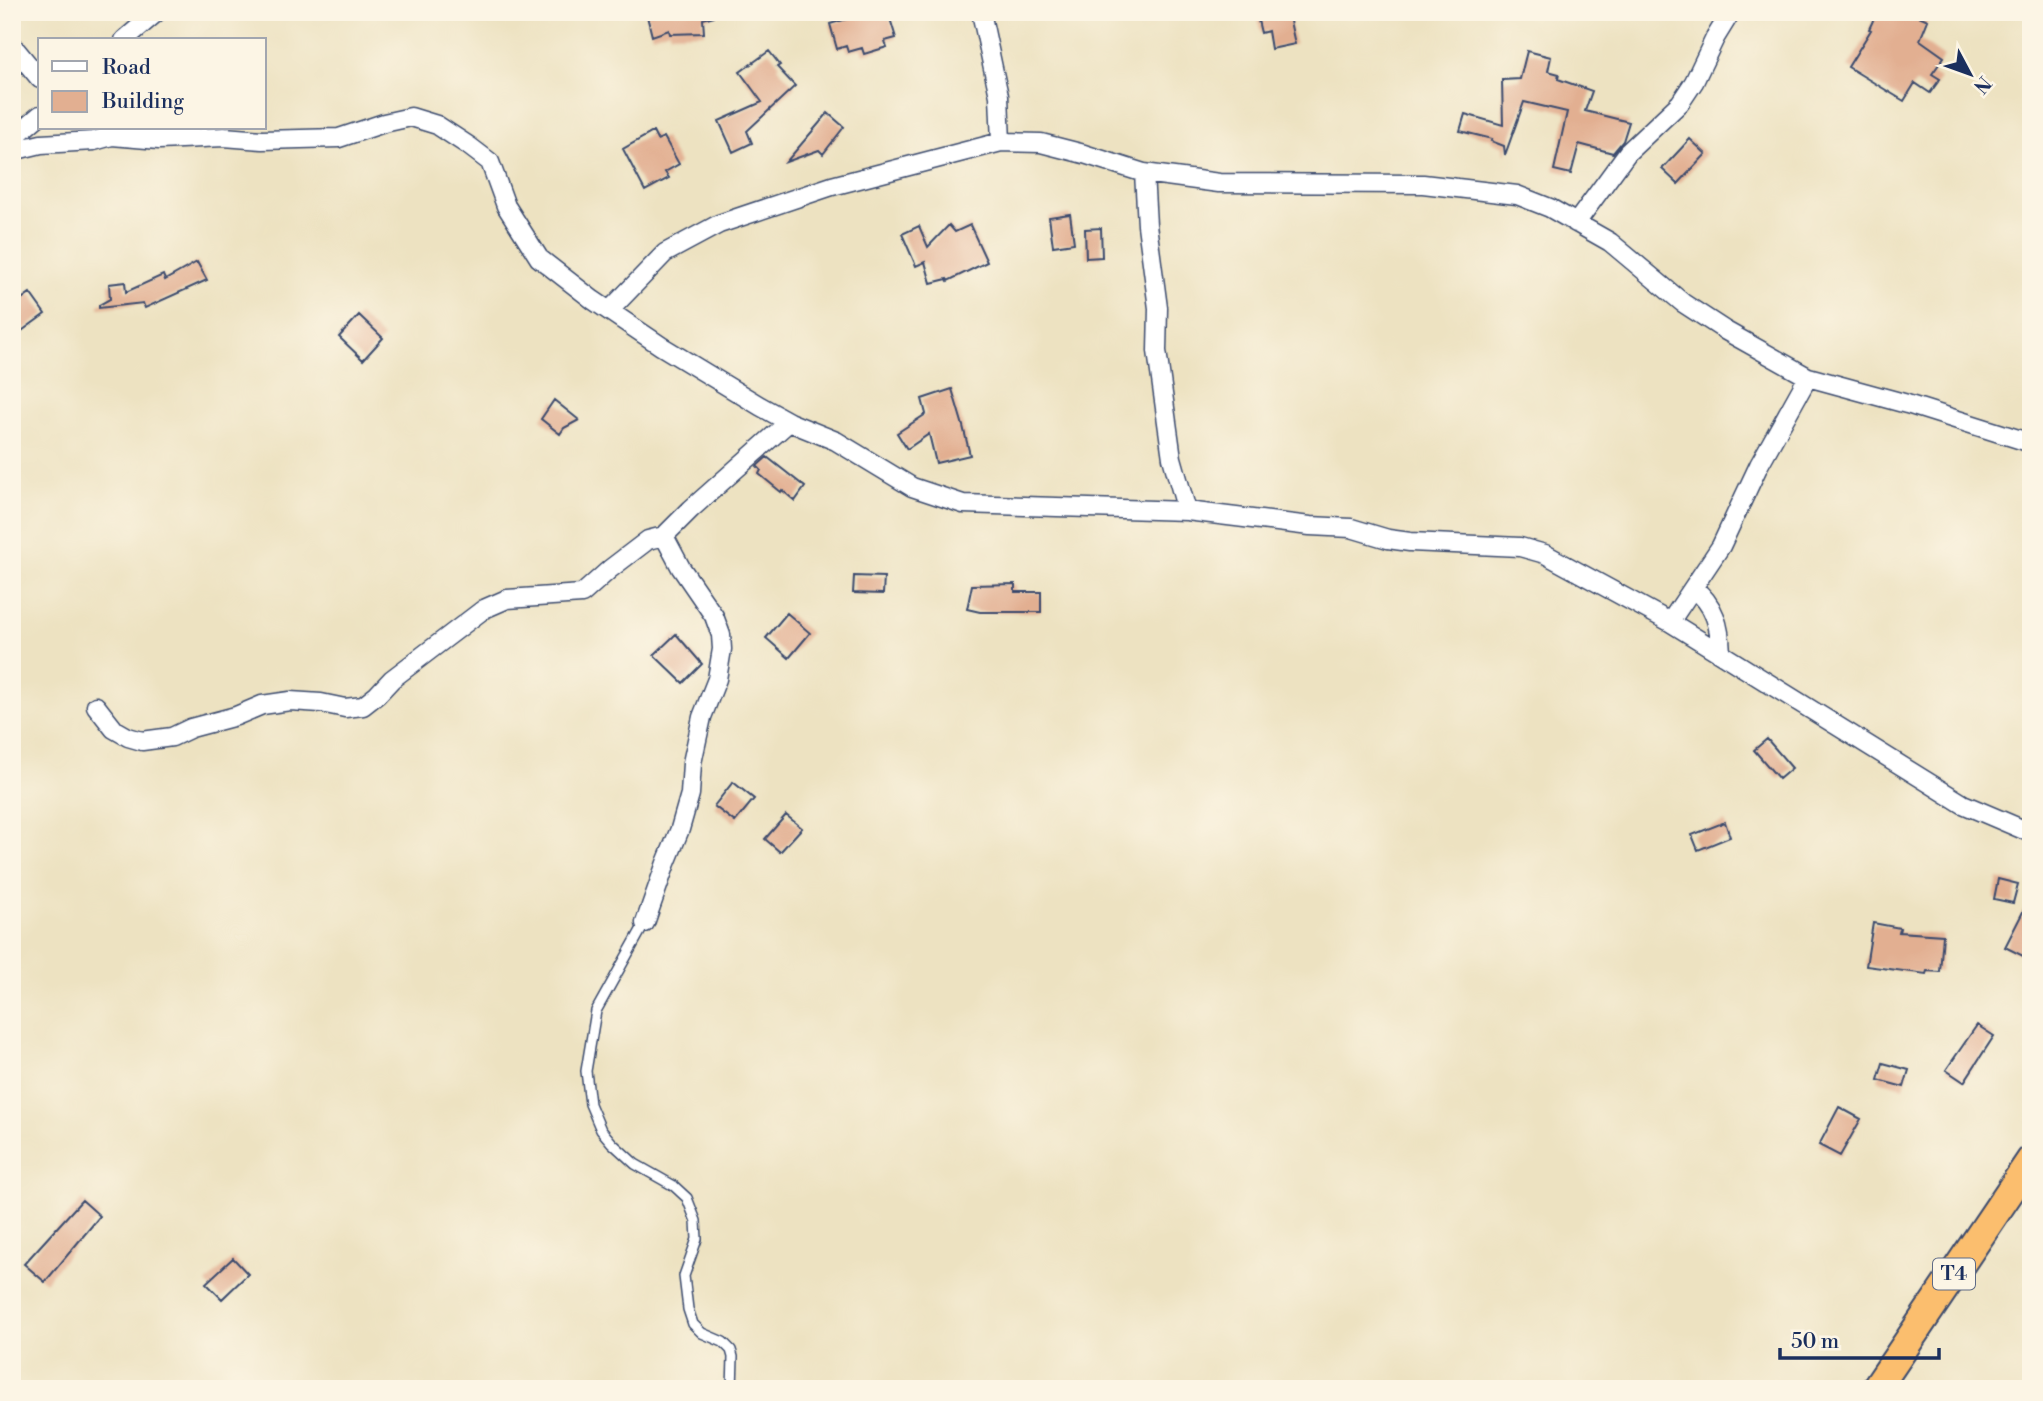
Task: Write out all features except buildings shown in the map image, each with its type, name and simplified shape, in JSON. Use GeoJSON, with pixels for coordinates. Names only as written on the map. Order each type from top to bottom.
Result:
{"type":"FeatureCollection","features":[{"type":"Feature","properties":{"kind":"highway","name":"T4"},"geometry":{"type":"LineString","coordinates":[[1876,1389],[2031,1160]]}},
{"type":"Feature","properties":{"kind":"street"},"geometry":{"type":"LineString","coordinates":[[126,38],[157,12]]}},
{"type":"Feature","properties":{"kind":"street"},"geometry":{"type":"LineString","coordinates":[[981,12],[999,96],[1001,142]]}},
{"type":"Feature","properties":{"kind":"street"},"geometry":{"type":"LineString","coordinates":[[1576,223],[1628,152],[1680,103],[1731,12]]}},
{"type":"Feature","properties":{"kind":"street"},"geometry":{"type":"LineString","coordinates":[[12,45],[38,77]]}},
{"type":"Feature","properties":{"kind":"street"},"geometry":{"type":"LineString","coordinates":[[12,139],[38,117]]}},
{"type":"Feature","properties":{"kind":"street"},"geometry":{"type":"LineString","coordinates":[[12,150],[41,144],[94,141],[112,136],[159,141],[224,137],[262,140],[339,138],[411,117],[437,125],[489,162],[506,206],[539,258],[593,300],[705,373],[789,422],[836,441],[912,487],[963,504],[1187,511],[1310,526],[1351,528],[1388,539],[1410,542],[1520,547],[1545,554],[1670,622],[1963,804],[2031,833]]}},
{"type":"Feature","properties":{"kind":"street"},"geometry":{"type":"LineString","coordinates":[[610,310],[665,253],[719,224],[832,186],[1001,142],[1041,142],[1144,173],[1219,183],[1423,184],[1517,195],[1550,208],[1610,242],[1683,303],[1726,331],[1808,377],[1907,404],[2031,443]]}},
{"type":"Feature","properties":{"kind":"street"},"geometry":{"type":"LineString","coordinates":[[1144,173],[1147,225],[1158,308],[1157,351],[1172,458],[1187,511]]}},
{"type":"Feature","properties":{"kind":"street"},"geometry":{"type":"LineString","coordinates":[[1670,622],[1721,546],[1759,465],[1808,377]]}},
{"type":"Feature","properties":{"kind":"street"},"geometry":{"type":"LineString","coordinates":[[96,706],[114,729],[142,741],[172,737],[191,728],[236,716],[262,705],[290,701],[345,708],[363,706],[392,679],[484,609],[507,598],[582,594],[648,540],[664,536],[789,422]]}},
{"type":"Feature","properties":{"kind":"street"},"geometry":{"type":"LineString","coordinates":[[645,923],[690,794],[692,763],[702,717],[717,679],[722,649],[721,635],[714,616],[681,568],[664,536]]}},
{"type":"Feature","properties":{"kind":"street"},"geometry":{"type":"LineString","coordinates":[[1693,588],[1703,595],[1717,620],[1721,653]]}},
{"type":"Feature","properties":{"kind":"lane"},"geometry":{"type":"LineString","coordinates":[[645,923],[596,1012],[586,1071],[590,1104],[601,1130],[612,1143],[635,1164],[674,1186],[687,1198],[696,1221],[697,1239],[684,1276],[688,1309],[693,1324],[702,1333],[723,1342],[731,1350],[733,1389]]}}]}
